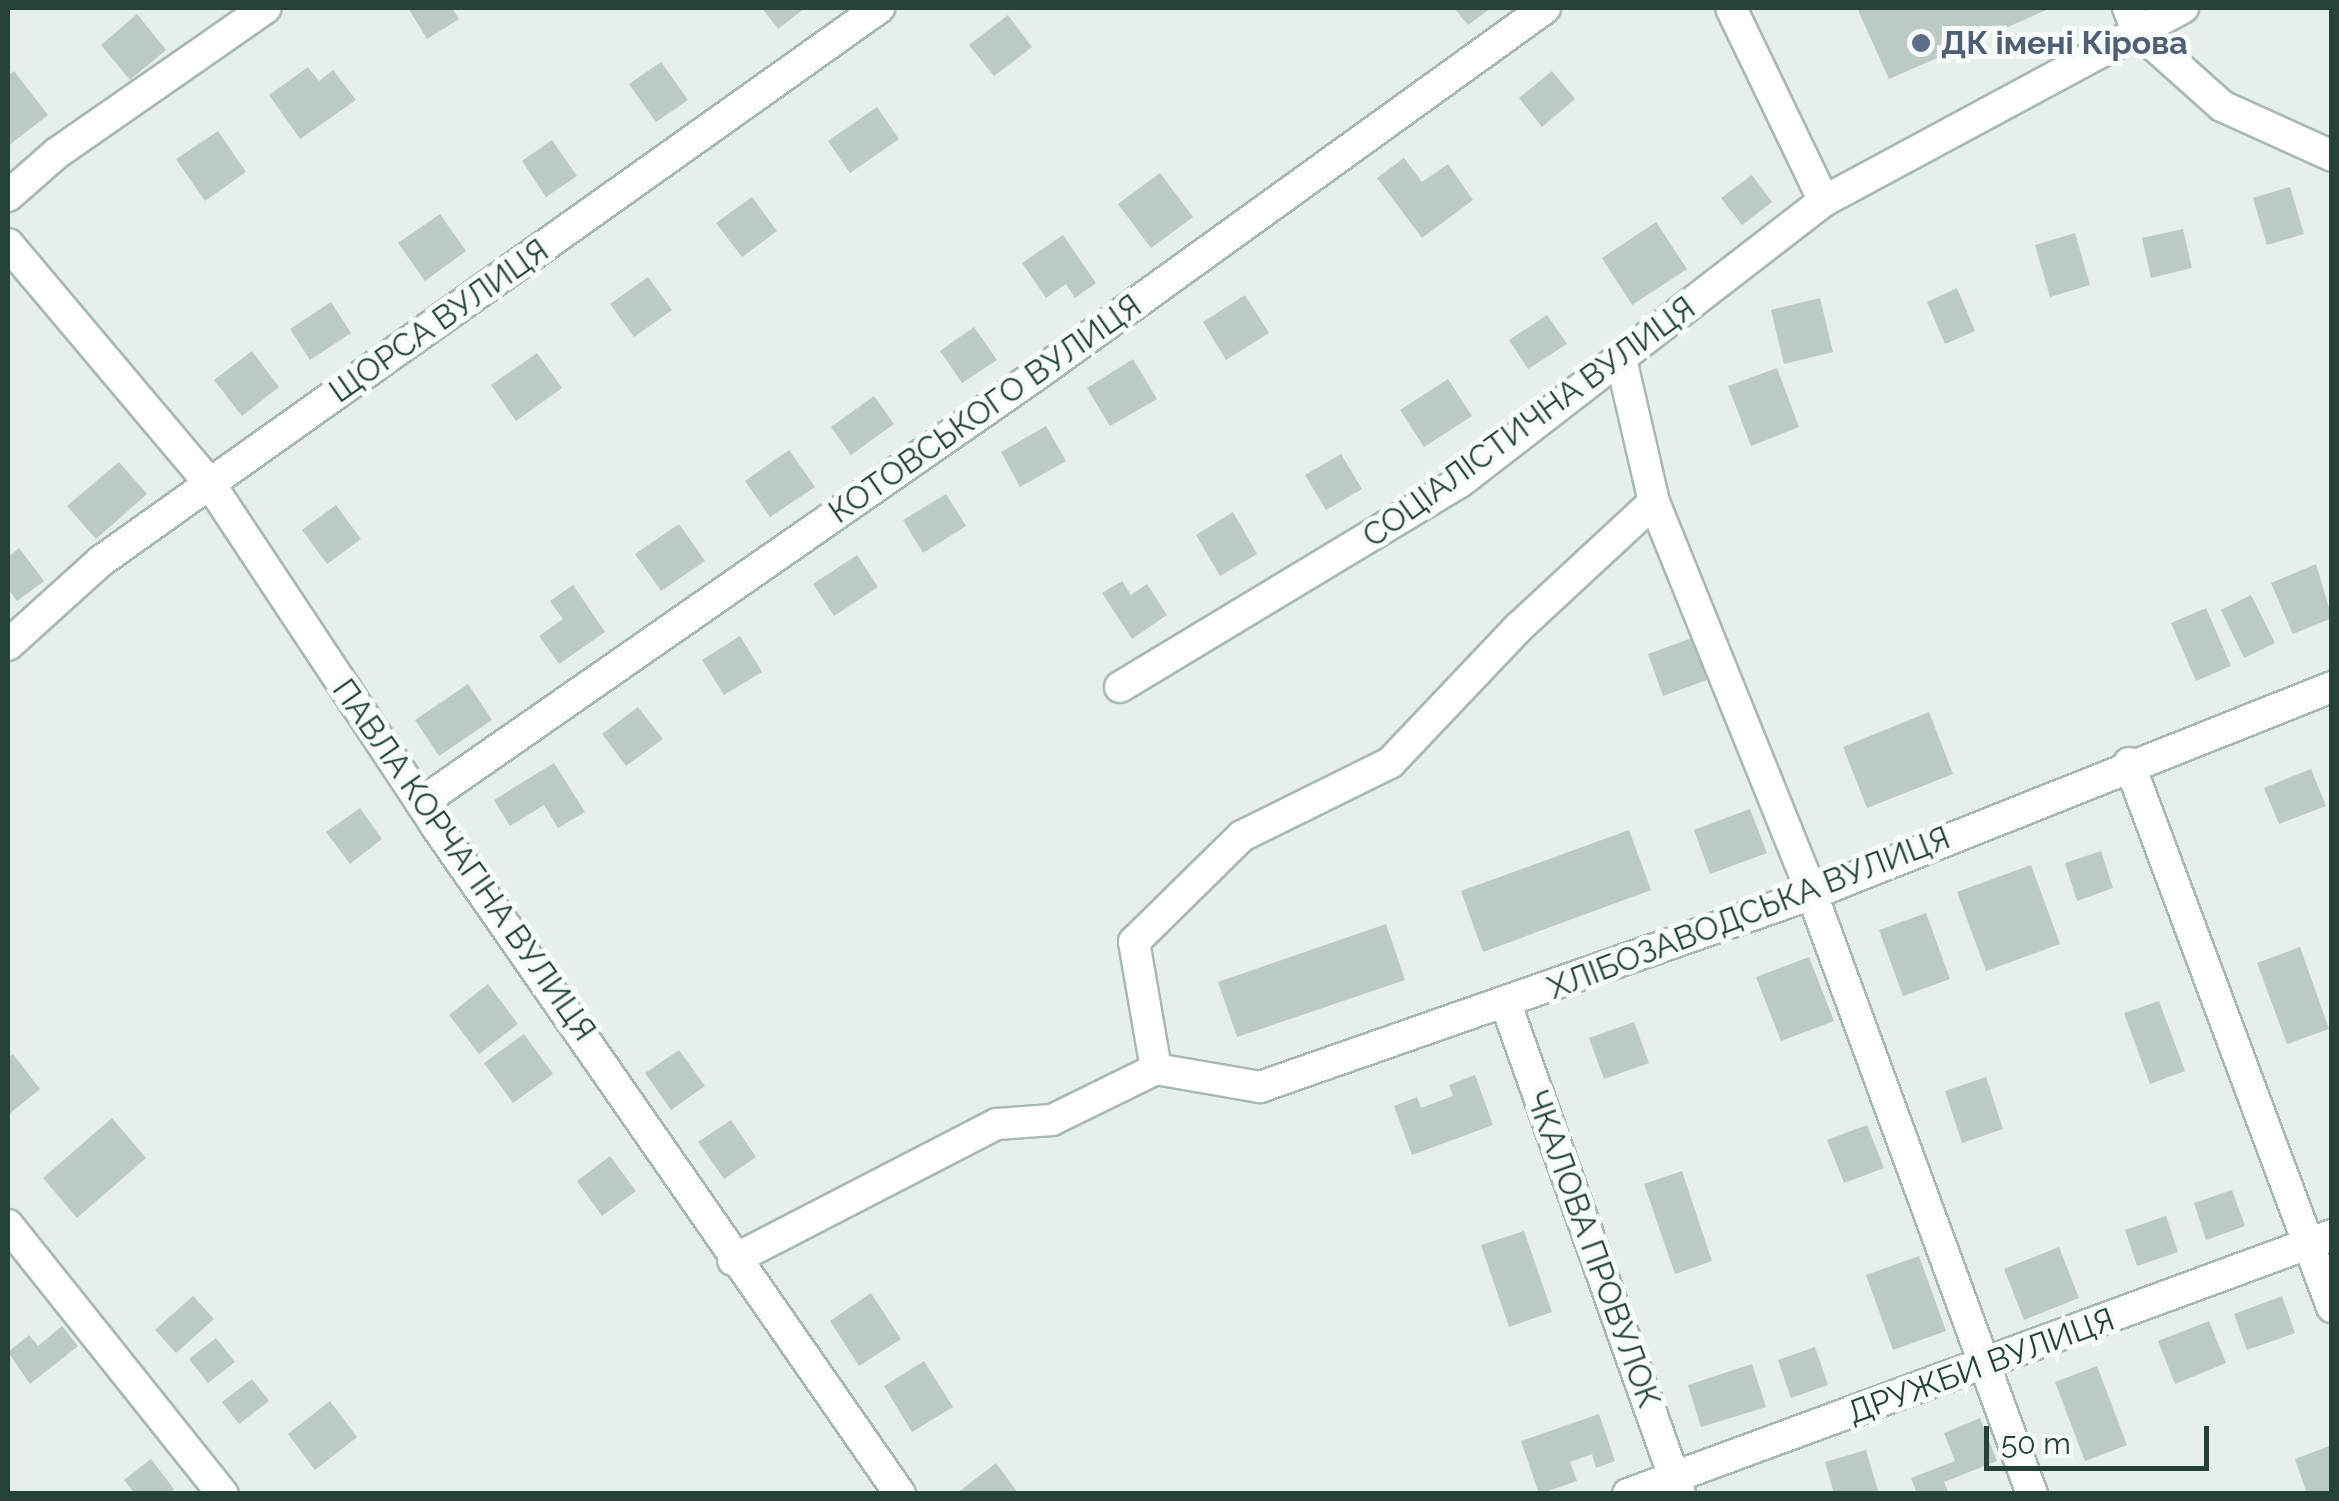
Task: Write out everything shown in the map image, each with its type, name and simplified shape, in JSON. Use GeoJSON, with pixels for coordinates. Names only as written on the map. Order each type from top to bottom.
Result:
{"type":"FeatureCollection","features":[{"type":"Feature","properties":{"kind":"street"},"geometry":{"type":"LineString","coordinates":[[8,196],[57,153],[266,8]]}},
{"type":"Feature","properties":{"kind":"street","name":"ЩОРСА ВУЛИЦЯ"},"geometry":{"type":"LineString","coordinates":[[8,645],[101,561],[879,8]]}},
{"type":"Feature","properties":{"kind":"street","name":"КОТОВСЬКОГО ВУЛИЦЯ"},"geometry":{"type":"LineString","coordinates":[[421,803],[1039,373],[1545,8]]}},
{"type":"Feature","properties":{"kind":"street"},"geometry":{"type":"LineString","coordinates":[[1731,8],[1824,201]]}},
{"type":"Feature","properties":{"kind":"street","name":"СОЦІАЛІСТИЧНА ВУЛИЦЯ"},"geometry":{"type":"LineString","coordinates":[[1120,687],[1431,501],[1824,201],[2133,19],[2183,8]]}},
{"type":"Feature","properties":{"kind":"street"},"geometry":{"type":"LineString","coordinates":[[2133,19],[2222,106],[2332,156]]}},
{"type":"Feature","properties":{"kind":"street","name":"ПАВЛА КОРЧАГІНА ВУЛИЦЯ"},"geometry":{"type":"LineString","coordinates":[[8,244],[210,484],[421,803],[734,1260],[900,1494]]}},
{"type":"Feature","properties":{"kind":"street"},"geometry":{"type":"LineString","coordinates":[[1621,359],[1654,502],[1812,894],[2032,1494]]}},
{"type":"Feature","properties":{"kind":"street"},"geometry":{"type":"LineString","coordinates":[[734,1260],[997,1124],[1052,1120],[1156,1070],[1134,942],[1242,836],[1390,763],[1518,628],[1654,502]]}},
{"type":"Feature","properties":{"kind":"street","name":"ХЛІБОЗАВОДСЬКА ВУЛИЦЯ"},"geometry":{"type":"LineString","coordinates":[[1156,1070],[1260,1086],[1506,1004],[1812,894],[2129,763],[2332,687]]}},
{"type":"Feature","properties":{"kind":"street"},"geometry":{"type":"LineString","coordinates":[[2129,763],[2320,1240],[2332,1307]]}},
{"type":"Feature","properties":{"kind":"street","name":"ЧКАЛОВА ПРОВУЛОК"},"geometry":{"type":"LineString","coordinates":[[1506,1004],[1677,1485]]}},
{"type":"Feature","properties":{"kind":"street"},"geometry":{"type":"LineString","coordinates":[[8,1225],[223,1494]]}},
{"type":"Feature","properties":{"kind":"street","name":"ДРУЖБИ ВУЛИЦЯ"},"geometry":{"type":"LineString","coordinates":[[1628,1494],[1677,1485],[2320,1240]]}},
{"type":"Feature","properties":{"kind":"building"},"geometry":{"type":"Polygon","coordinates":[[[408,8],[452,8],[459,19],[427,39],[408,8]]]}},
{"type":"Feature","properties":{"kind":"building"},"geometry":{"type":"Polygon","coordinates":[[[762,8],[805,8],[778,29],[762,8]]]}},
{"type":"Feature","properties":{"kind":"building"},"geometry":{"type":"Polygon","coordinates":[[[1454,8],[1491,8],[1468,25],[1454,8]]]}},
{"type":"Feature","properties":{"kind":"building","name":"ДК імені Кірова"},"geometry":{"type":"Polygon","coordinates":[[[1857,8],[2051,8],[1889,79],[1857,8]]]}},
{"type":"Feature","properties":{"kind":"building"},"geometry":{"type":"Polygon","coordinates":[[[137,14],[166,50],[130,80],[101,45],[137,14]]]}},
{"type":"Feature","properties":{"kind":"building"},"geometry":{"type":"Polygon","coordinates":[[[1008,15],[1032,47],[994,76],[969,45],[1008,15]]]}},
{"type":"Feature","properties":{"kind":"building"},"geometry":{"type":"Polygon","coordinates":[[[661,62],[688,100],[656,122],[629,84],[661,62]]]}},
{"type":"Feature","properties":{"kind":"building"},"geometry":{"type":"Polygon","coordinates":[[[308,67],[319,81],[333,70],[356,100],[300,139],[269,95],[308,67]]]}},
{"type":"Feature","properties":{"kind":"building"},"geometry":{"type":"Polygon","coordinates":[[[14,71],[48,115],[8,146],[8,76],[14,71]]]}},
{"type":"Feature","properties":{"kind":"building"},"geometry":{"type":"Polygon","coordinates":[[[1552,71],[1575,99],[1542,127],[1519,98],[1552,71]]]}},
{"type":"Feature","properties":{"kind":"building"},"geometry":{"type":"Polygon","coordinates":[[[877,107],[899,139],[850,173],[828,141],[877,107]]]}},
{"type":"Feature","properties":{"kind":"building"},"geometry":{"type":"Polygon","coordinates":[[[218,131],[246,172],[205,201],[176,159],[218,131]]]}},
{"type":"Feature","properties":{"kind":"building"},"geometry":{"type":"Polygon","coordinates":[[[552,140],[577,176],[546,197],[522,161],[552,140]]]}},
{"type":"Feature","properties":{"kind":"building"},"geometry":{"type":"Polygon","coordinates":[[[1404,158],[1422,182],[1448,164],[1473,200],[1422,238],[1377,178],[1404,158]]]}},
{"type":"Feature","properties":{"kind":"building"},"geometry":{"type":"Polygon","coordinates":[[[1160,173],[1193,217],[1151,248],[1118,204],[1160,173]]]}},
{"type":"Feature","properties":{"kind":"building"},"geometry":{"type":"Polygon","coordinates":[[[1752,175],[1772,202],[1742,225],[1721,198],[1752,175]]]}},
{"type":"Feature","properties":{"kind":"building"},"geometry":{"type":"Polygon","coordinates":[[[2290,187],[2304,234],[2267,245],[2253,198],[2290,187]]]}},
{"type":"Feature","properties":{"kind":"building"},"geometry":{"type":"Polygon","coordinates":[[[752,197],[777,231],[742,257],[716,223],[752,197]]]}},
{"type":"Feature","properties":{"kind":"building"},"geometry":{"type":"Polygon","coordinates":[[[440,214],[466,251],[425,281],[398,243],[440,214]]]}},
{"type":"Feature","properties":{"kind":"building"},"geometry":{"type":"Polygon","coordinates":[[[1656,222],[1687,269],[1632,305],[1602,258],[1656,222]]]}},
{"type":"Feature","properties":{"kind":"building"},"geometry":{"type":"Polygon","coordinates":[[[2183,229],[2192,268],[2151,278],[2142,238],[2183,229]]]}},
{"type":"Feature","properties":{"kind":"building"},"geometry":{"type":"Polygon","coordinates":[[[2075,233],[2090,285],[2050,297],[2035,245],[2075,233]]]}},
{"type":"Feature","properties":{"kind":"building"},"geometry":{"type":"Polygon","coordinates":[[[1063,235],[1096,283],[1075,298],[1066,284],[1046,298],[1022,263],[1063,235]]]}},
{"type":"Feature","properties":{"kind":"building"},"geometry":{"type":"Polygon","coordinates":[[[648,277],[672,310],[634,337],[610,304],[648,277]]]}},
{"type":"Feature","properties":{"kind":"building"},"geometry":{"type":"Polygon","coordinates":[[[1957,288],[1975,331],[1945,344],[1927,302],[1957,288]]]}},
{"type":"Feature","properties":{"kind":"building"},"geometry":{"type":"Polygon","coordinates":[[[1245,295],[1269,333],[1226,360],[1203,322],[1245,295]]]}},
{"type":"Feature","properties":{"kind":"building"},"geometry":{"type":"Polygon","coordinates":[[[1820,298],[1833,352],[1784,364],[1771,310],[1820,298]]]}},
{"type":"Feature","properties":{"kind":"building"},"geometry":{"type":"Polygon","coordinates":[[[331,302],[351,333],[310,360],[290,329],[331,302]]]}},
{"type":"Feature","properties":{"kind":"building"},"geometry":{"type":"Polygon","coordinates":[[[1547,315],[1567,344],[1528,369],[1509,340],[1547,315]]]}},
{"type":"Feature","properties":{"kind":"building"},"geometry":{"type":"Polygon","coordinates":[[[974,327],[997,360],[962,383],[940,351],[974,327]]]}},
{"type":"Feature","properties":{"kind":"building"},"geometry":{"type":"Polygon","coordinates":[[[252,351],[279,387],[242,416],[214,380],[252,351]]]}},
{"type":"Feature","properties":{"kind":"building"},"geometry":{"type":"Polygon","coordinates":[[[537,353],[562,388],[516,421],[491,385],[537,353]]]}},
{"type":"Feature","properties":{"kind":"building"},"geometry":{"type":"Polygon","coordinates":[[[1133,359],[1157,399],[1110,426],[1087,388],[1133,359]]]}},
{"type":"Feature","properties":{"kind":"building"},"geometry":{"type":"Polygon","coordinates":[[[1777,368],[1799,427],[1751,446],[1728,386],[1777,368]]]}},
{"type":"Feature","properties":{"kind":"building"},"geometry":{"type":"Polygon","coordinates":[[[1448,379],[1472,416],[1424,447],[1400,410],[1448,379]]]}},
{"type":"Feature","properties":{"kind":"building"},"geometry":{"type":"Polygon","coordinates":[[[874,396],[894,424],[851,455],[831,427],[874,396]]]}},
{"type":"Feature","properties":{"kind":"building"},"geometry":{"type":"Polygon","coordinates":[[[1046,426],[1066,461],[1020,487],[1001,452],[1046,426]]]}},
{"type":"Feature","properties":{"kind":"building"},"geometry":{"type":"Polygon","coordinates":[[[789,450],[815,487],[770,517],[745,481],[789,450]]]}},
{"type":"Feature","properties":{"kind":"building"},"geometry":{"type":"Polygon","coordinates":[[[1341,454],[1362,489],[1326,510],[1305,475],[1341,454]]]}},
{"type":"Feature","properties":{"kind":"building"},"geometry":{"type":"Polygon","coordinates":[[[119,462],[147,494],[96,539],[67,506],[119,462]]]}},
{"type":"Feature","properties":{"kind":"building"},"geometry":{"type":"Polygon","coordinates":[[[946,494],[966,526],[923,553],[903,520],[946,494]]]}},
{"type":"Feature","properties":{"kind":"building"},"geometry":{"type":"Polygon","coordinates":[[[336,505],[361,539],[327,564],[302,530],[336,505]]]}},
{"type":"Feature","properties":{"kind":"building"},"geometry":{"type":"Polygon","coordinates":[[[1233,512],[1257,554],[1220,576],[1196,535],[1233,512]]]}},
{"type":"Feature","properties":{"kind":"building"},"geometry":{"type":"Polygon","coordinates":[[[679,524],[705,561],[661,591],[635,554],[679,524]]]}},
{"type":"Feature","properties":{"kind":"building"},"geometry":{"type":"Polygon","coordinates":[[[19,548],[44,581],[17,601],[8,589],[8,557],[19,548]]]}},
{"type":"Feature","properties":{"kind":"building"},"geometry":{"type":"Polygon","coordinates":[[[857,555],[878,587],[834,616],[813,584],[857,555]]]}},
{"type":"Feature","properties":{"kind":"building"},"geometry":{"type":"Polygon","coordinates":[[[2316,564],[2332,618],[2293,634],[2271,583],[2316,564]]]}},
{"type":"Feature","properties":{"kind":"building"},"geometry":{"type":"Polygon","coordinates":[[[1122,581],[1131,595],[1147,584],[1167,615],[1132,639],[1102,593],[1122,581]]]}},
{"type":"Feature","properties":{"kind":"building"},"geometry":{"type":"Polygon","coordinates":[[[573,585],[605,632],[559,664],[539,636],[563,619],[550,601],[573,585]]]}},
{"type":"Feature","properties":{"kind":"building"},"geometry":{"type":"Polygon","coordinates":[[[2251,595],[2275,643],[2244,658],[2221,610],[2251,595]]]}},
{"type":"Feature","properties":{"kind":"building"},"geometry":{"type":"Polygon","coordinates":[[[2206,608],[2231,666],[2196,681],[2171,623],[2206,608]]]}},
{"type":"Feature","properties":{"kind":"building"},"geometry":{"type":"Polygon","coordinates":[[[1700,635],[1715,677],[1663,696],[1648,654],[1700,635]]]}},
{"type":"Feature","properties":{"kind":"building"},"geometry":{"type":"Polygon","coordinates":[[[740,636],[762,672],[724,695],[702,660],[740,636]]]}},
{"type":"Feature","properties":{"kind":"building"},"geometry":{"type":"Polygon","coordinates":[[[468,684],[492,720],[439,756],[415,720],[468,684]]]}},
{"type":"Feature","properties":{"kind":"building"},"geometry":{"type":"Polygon","coordinates":[[[638,707],[663,739],[626,766],[602,734],[638,707]]]}},
{"type":"Feature","properties":{"kind":"building"},"geometry":{"type":"Polygon","coordinates":[[[1929,712],[1953,774],[1867,808],[1843,747],[1929,712]]]}},
{"type":"Feature","properties":{"kind":"building"},"geometry":{"type":"Polygon","coordinates":[[[554,763],[585,812],[558,828],[544,805],[510,826],[494,800],[554,763]]]}},
{"type":"Feature","properties":{"kind":"building"},"geometry":{"type":"Polygon","coordinates":[[[2311,769],[2326,806],[2279,824],[2264,788],[2311,769]]]}},
{"type":"Feature","properties":{"kind":"building"},"geometry":{"type":"Polygon","coordinates":[[[360,808],[382,839],[350,864],[326,832],[360,808]]]}},
{"type":"Feature","properties":{"kind":"building"},"geometry":{"type":"Polygon","coordinates":[[[1750,809],[1767,853],[1710,874],[1694,830],[1750,809]]]}},
{"type":"Feature","properties":{"kind":"building"},"geometry":{"type":"Polygon","coordinates":[[[1629,830],[1651,890],[1483,952],[1461,891],[1629,830]]]}},
{"type":"Feature","properties":{"kind":"building"},"geometry":{"type":"Polygon","coordinates":[[[2101,851],[2113,888],[2077,901],[2065,863],[2101,851]]]}},
{"type":"Feature","properties":{"kind":"building"},"geometry":{"type":"Polygon","coordinates":[[[2031,865],[2060,944],[1986,971],[1957,892],[2031,865]]]}},
{"type":"Feature","properties":{"kind":"building"},"geometry":{"type":"Polygon","coordinates":[[[1926,913],[1950,979],[1903,996],[1879,930],[1926,913]]]}},
{"type":"Feature","properties":{"kind":"building"},"geometry":{"type":"Polygon","coordinates":[[[1386,924],[1405,980],[1237,1037],[1218,982],[1386,924]]]}},
{"type":"Feature","properties":{"kind":"building"},"geometry":{"type":"Polygon","coordinates":[[[2300,947],[2329,1029],[2287,1044],[2257,963],[2300,947]]]}},
{"type":"Feature","properties":{"kind":"building"},"geometry":{"type":"Polygon","coordinates":[[[1809,957],[1834,1021],[1781,1041],[1756,977],[1809,957]]]}},
{"type":"Feature","properties":{"kind":"building"},"geometry":{"type":"Polygon","coordinates":[[[488,984],[518,1024],[479,1054],[449,1015],[488,984]]]}},
{"type":"Feature","properties":{"kind":"building"},"geometry":{"type":"Polygon","coordinates":[[[2159,1001],[2185,1071],[2150,1084],[2124,1013],[2159,1001]]]}},
{"type":"Feature","properties":{"kind":"building"},"geometry":{"type":"Polygon","coordinates":[[[1634,1022],[1649,1063],[1604,1079],[1589,1038],[1634,1022]]]}},
{"type":"Feature","properties":{"kind":"building"},"geometry":{"type":"Polygon","coordinates":[[[524,1034],[553,1074],[513,1103],[484,1063],[524,1034]]]}},
{"type":"Feature","properties":{"kind":"building"},"geometry":{"type":"Polygon","coordinates":[[[679,1050],[705,1086],[671,1110],[645,1073],[679,1050]]]}},
{"type":"Feature","properties":{"kind":"building"},"geometry":{"type":"Polygon","coordinates":[[[13,1054],[40,1089],[8,1115],[8,1058],[13,1054]]]}},
{"type":"Feature","properties":{"kind":"building"},"geometry":{"type":"Polygon","coordinates":[[[1475,1075],[1493,1125],[1412,1155],[1394,1106],[1417,1097],[1421,1108],[1453,1096],[1449,1085],[1475,1075]]]}},
{"type":"Feature","properties":{"kind":"building"},"geometry":{"type":"Polygon","coordinates":[[[1986,1077],[2003,1129],[1962,1143],[1945,1091],[1986,1077]]]}},
{"type":"Feature","properties":{"kind":"building"},"geometry":{"type":"Polygon","coordinates":[[[112,1118],[146,1158],[77,1218],[43,1178],[112,1118]]]}},
{"type":"Feature","properties":{"kind":"building"},"geometry":{"type":"Polygon","coordinates":[[[731,1120],[756,1157],[724,1179],[698,1142],[731,1120]]]}},
{"type":"Feature","properties":{"kind":"building"},"geometry":{"type":"Polygon","coordinates":[[[1867,1125],[1884,1168],[1844,1183],[1827,1140],[1867,1125]]]}},
{"type":"Feature","properties":{"kind":"building"},"geometry":{"type":"Polygon","coordinates":[[[610,1156],[636,1191],[602,1216],[577,1181],[610,1156]]]}},
{"type":"Feature","properties":{"kind":"building"},"geometry":{"type":"Polygon","coordinates":[[[1682,1171],[1712,1261],[1675,1274],[1644,1184],[1682,1171]]]}},
{"type":"Feature","properties":{"kind":"building"},"geometry":{"type":"Polygon","coordinates":[[[2232,1190],[2245,1226],[2206,1240],[2194,1203],[2232,1190]]]}},
{"type":"Feature","properties":{"kind":"building"},"geometry":{"type":"Polygon","coordinates":[[[2166,1216],[2178,1252],[2137,1266],[2125,1230],[2166,1216]]]}},
{"type":"Feature","properties":{"kind":"building"},"geometry":{"type":"Polygon","coordinates":[[[1524,1231],[1552,1312],[1509,1327],[1481,1245],[1524,1231]]]}},
{"type":"Feature","properties":{"kind":"building"},"geometry":{"type":"Polygon","coordinates":[[[2059,1247],[2079,1298],[2024,1320],[2004,1269],[2059,1247]]]}},
{"type":"Feature","properties":{"kind":"building"},"geometry":{"type":"Polygon","coordinates":[[[1919,1256],[1946,1331],[1893,1350],[1866,1275],[1919,1256]]]}},
{"type":"Feature","properties":{"kind":"building"},"geometry":{"type":"Polygon","coordinates":[[[871,1293],[901,1339],[859,1366],[830,1321],[871,1293]]]}},
{"type":"Feature","properties":{"kind":"building"},"geometry":{"type":"Polygon","coordinates":[[[193,1296],[214,1319],[176,1353],[155,1330],[193,1296]]]}},
{"type":"Feature","properties":{"kind":"building"},"geometry":{"type":"Polygon","coordinates":[[[2282,1296],[2295,1333],[2247,1350],[2234,1314],[2282,1296]]]}},
{"type":"Feature","properties":{"kind":"building"},"geometry":{"type":"Polygon","coordinates":[[[2209,1321],[2226,1363],[2175,1384],[2158,1341],[2209,1321]]]}},
{"type":"Feature","properties":{"kind":"building"},"geometry":{"type":"Polygon","coordinates":[[[62,1326],[78,1346],[30,1384],[8,1352],[29,1335],[38,1346],[62,1326]]]}},
{"type":"Feature","properties":{"kind":"building"},"geometry":{"type":"Polygon","coordinates":[[[216,1338],[235,1362],[208,1383],[189,1359],[216,1338]]]}},
{"type":"Feature","properties":{"kind":"building"},"geometry":{"type":"Polygon","coordinates":[[[1815,1347],[1828,1385],[1791,1398],[1778,1360],[1815,1347]]]}},
{"type":"Feature","properties":{"kind":"building"},"geometry":{"type":"Polygon","coordinates":[[[924,1361],[953,1407],[912,1432],[884,1386],[924,1361]]]}},
{"type":"Feature","properties":{"kind":"building"},"geometry":{"type":"Polygon","coordinates":[[[1752,1364],[1766,1407],[1701,1427],[1688,1385],[1752,1364]]]}},
{"type":"Feature","properties":{"kind":"building"},"geometry":{"type":"Polygon","coordinates":[[[2097,1366],[2127,1445],[2085,1461],[2055,1382],[2097,1366]]]}},
{"type":"Feature","properties":{"kind":"building"},"geometry":{"type":"Polygon","coordinates":[[[252,1379],[269,1401],[239,1424],[222,1402],[252,1379]]]}},
{"type":"Feature","properties":{"kind":"building"},"geometry":{"type":"Polygon","coordinates":[[[330,1401],[357,1437],[315,1470],[288,1434],[330,1401]]]}},
{"type":"Feature","properties":{"kind":"building"},"geometry":{"type":"Polygon","coordinates":[[[1599,1414],[1615,1461],[1596,1468],[1592,1454],[1570,1462],[1577,1481],[1539,1494],[1521,1441],[1599,1414]]]}},
{"type":"Feature","properties":{"kind":"building"},"geometry":{"type":"Polygon","coordinates":[[[1980,1418],[1997,1461],[1944,1482],[1949,1494],[1917,1494],[1911,1478],[1955,1461],[1944,1433],[1980,1418]]]}},
{"type":"Feature","properties":{"kind":"building"},"geometry":{"type":"Polygon","coordinates":[[[2332,1445],[2332,1494],[2307,1494],[2295,1459],[2332,1445]]]}},
{"type":"Feature","properties":{"kind":"building"},"geometry":{"type":"Polygon","coordinates":[[[1866,1450],[1879,1494],[1834,1494],[1825,1462],[1866,1450]]]}},
{"type":"Feature","properties":{"kind":"building"},"geometry":{"type":"Polygon","coordinates":[[[151,1459],[174,1489],[169,1494],[135,1494],[124,1480],[151,1459]]]}},
{"type":"Feature","properties":{"kind":"building"},"geometry":{"type":"Polygon","coordinates":[[[996,1463],[1019,1494],[956,1494],[996,1463]]]}},
{"type":"Feature","properties":{"kind":"place","name":"ДК імені Кірова"},"geometry":{"type":"Point","coordinates":[1921,43]}}]}
